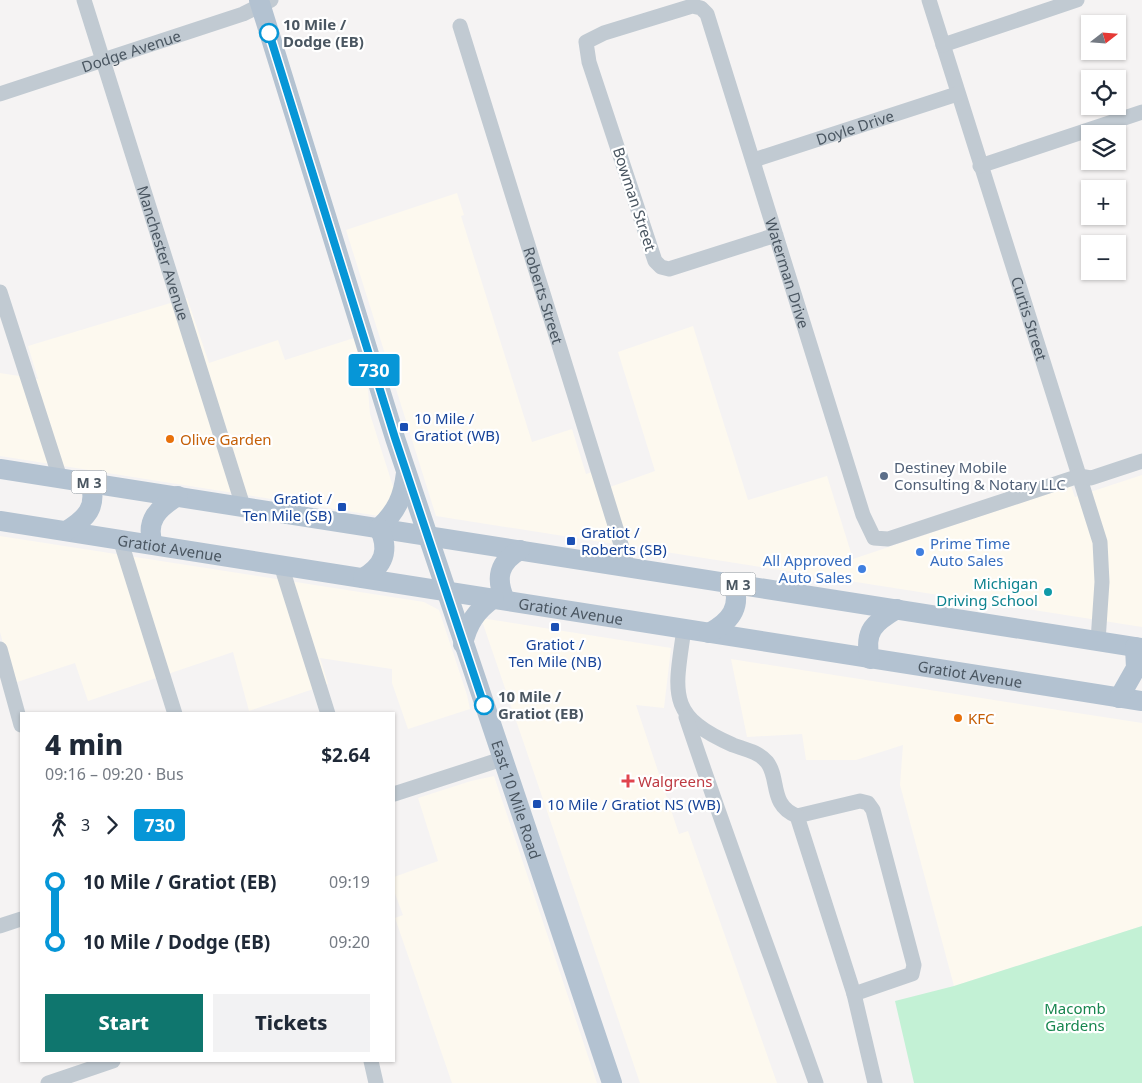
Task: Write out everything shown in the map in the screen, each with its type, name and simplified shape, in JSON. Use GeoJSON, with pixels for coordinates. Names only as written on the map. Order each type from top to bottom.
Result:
{"type":"FeatureCollection","features":[{"type":"Feature","properties":{"kind":"main road","name":"East 10 Mile Road"},"geometry":{"type":"LineString","coordinates":[[263,1],[427,535],[612,1083]]}},
{"type":"Feature","properties":{"kind":"main road"},"geometry":{"type":"LineString","coordinates":[[363,578],[375,571],[384,558],[385,542],[380,528],[401,500],[406,468]]}},
{"type":"Feature","properties":{"kind":"main road","name":"M 3"},"geometry":{"type":"LineString","coordinates":[[0,469],[1138,647]]}},
{"type":"Feature","properties":{"kind":"main road"},"geometry":{"type":"LineString","coordinates":[[66,531],[85,518],[92,506],[93,491],[90,482]]}},
{"type":"Feature","properties":{"kind":"main road"},"geometry":{"type":"LineString","coordinates":[[153,544],[150,530],[153,518],[161,507],[178,496]]}},
{"type":"Feature","properties":{"kind":"main road","name":"Gratiot Avenue"},"geometry":{"type":"LineString","coordinates":[[0,521],[1142,701]]}},
{"type":"Feature","properties":{"kind":"main road"},"geometry":{"type":"LineString","coordinates":[[463,644],[466,629],[474,616],[499,599],[499,572],[505,561],[520,550]]}},
{"type":"Feature","properties":{"kind":"main road"},"geometry":{"type":"LineString","coordinates":[[709,633],[725,623],[735,611],[737,598],[733,583]]}},
{"type":"Feature","properties":{"kind":"main road"},"geometry":{"type":"LineString","coordinates":[[870,658],[867,642],[868,635],[876,624],[897,609]]}},
{"type":"Feature","properties":{"kind":"main road"},"geometry":{"type":"LineString","coordinates":[[1119,698],[1136,668],[1138,647]]}},
{"type":"Feature","properties":{"kind":"street","name":"Manchester Avenue"},"geometry":{"type":"LineString","coordinates":[[84,0],[243,506]]}},
{"type":"Feature","properties":{"kind":"street","name":"Curtis Street"},"geometry":{"type":"LineString","coordinates":[[929,0],[957,94],[1098,534],[1102,554],[1098,641]]}},
{"type":"Feature","properties":{"kind":"street"},"geometry":{"type":"LineString","coordinates":[[943,45],[1078,0]]}},
{"type":"Feature","properties":{"kind":"street","name":"Dodge Avenue"},"geometry":{"type":"LineString","coordinates":[[0,94],[243,14],[263,1]]}},
{"type":"Feature","properties":{"kind":"street","name":"Bowman Street"},"geometry":{"type":"LineString","coordinates":[[701,8],[692,6],[604,33],[586,42],[592,71],[658,266],[669,269],[776,235]]}},
{"type":"Feature","properties":{"kind":"street","name":"Waterman Drive"},"geometry":{"type":"LineString","coordinates":[[701,8],[711,23],[860,506],[867,528],[874,538],[888,539],[1079,476]]}},
{"type":"Feature","properties":{"kind":"street","name":"Roberts Street"},"geometry":{"type":"LineString","coordinates":[[460,26],[628,567]]}},
{"type":"Feature","properties":{"kind":"street","name":"Doyle Drive"},"geometry":{"type":"LineString","coordinates":[[754,160],[957,94]]}},
{"type":"Feature","properties":{"kind":"street"},"geometry":{"type":"LineString","coordinates":[[980,166],[1142,112]]}},
{"type":"Feature","properties":{"kind":"street"},"geometry":{"type":"LineString","coordinates":[[0,292],[60,478]]}},
{"type":"Feature","properties":{"kind":"street"},"geometry":{"type":"LineString","coordinates":[[1079,476],[1092,478],[1142,461]]}},
{"type":"Feature","properties":{"kind":"street"},"geometry":{"type":"LineString","coordinates":[[120,539],[174,712]]}},
{"type":"Feature","properties":{"kind":"street"},"geometry":{"type":"LineString","coordinates":[[281,565],[327,712]]}},
{"type":"Feature","properties":{"kind":"street"},"geometry":{"type":"LineString","coordinates":[[684,629],[676,677],[678,698],[816,1083]]}},
{"type":"Feature","properties":{"kind":"street"},"geometry":{"type":"LineString","coordinates":[[0,649],[20,721]]}},
{"type":"Feature","properties":{"kind":"street"},"geometry":{"type":"LineString","coordinates":[[686,716],[716,738],[755,754],[767,763],[778,798],[785,809],[797,816],[854,994],[875,1083]]}},
{"type":"Feature","properties":{"kind":"street"},"geometry":{"type":"LineString","coordinates":[[395,794],[502,759]]}},
{"type":"Feature","properties":{"kind":"street"},"geometry":{"type":"LineString","coordinates":[[797,816],[860,801],[868,803],[873,810],[914,965],[912,974],[854,994]]}},
{"type":"Feature","properties":{"kind":"street"},"geometry":{"type":"LineString","coordinates":[[0,926],[20,919]]}},
{"type":"Feature","properties":{"kind":"street"},"geometry":{"type":"LineString","coordinates":[[48,1083],[110,1062]]}},
{"type":"Feature","properties":{"kind":"street"},"geometry":{"type":"LineString","coordinates":[[371,1062],[376,1083]]}},
{"type":"Feature","properties":{"kind":"shaded area"},"geometry":{"type":"Polygon","coordinates":[[[457,193],[464,215],[461,216],[532,442],[572,429],[586,474],[605,468],[610,487],[655,471],[618,352],[693,326],[748,500],[827,476],[853,559],[1071,486],[1075,497],[1142,475],[1142,627],[436,516],[346,230],[457,193]]]}},
{"type":"Feature","properties":{"kind":"shaded area"},"geometry":{"type":"Polygon","coordinates":[[[187,298],[209,363],[278,340],[285,360],[354,338],[367,378],[370,414],[396,496],[379,516],[0,456],[0,373],[38,379],[28,346],[187,298]]]}},
{"type":"Feature","properties":{"kind":"shaded area"},"geometry":{"type":"Polygon","coordinates":[[[0,536],[424,602],[439,610],[470,709],[408,729],[392,683],[392,669],[320,658],[328,684],[249,711],[233,652],[88,701],[75,663],[14,683],[0,632],[0,536]]]}},
{"type":"Feature","properties":{"kind":"shaded area"},"geometry":{"type":"Polygon","coordinates":[[[481,618],[671,648],[664,708],[636,705],[679,834],[688,831],[777,1083],[640,1083],[481,618]]]}},
{"type":"Feature","properties":{"kind":"shaded area"},"geometry":{"type":"Polygon","coordinates":[[[731,659],[1142,723],[1142,926],[954,986],[900,785],[903,745],[856,760],[806,760],[802,734],[747,737],[731,659]]]}},
{"type":"Feature","properties":{"kind":"shaded area"},"geometry":{"type":"Polygon","coordinates":[[[494,776],[597,1083],[452,1083],[395,918],[403,915],[395,894],[395,877],[438,861],[418,798],[471,781],[494,776]]]}},
{"type":"Feature","properties":{"kind":"green space","name":"Macomb Gardens"},"geometry":{"type":"Polygon","coordinates":[[[1142,926],[1142,1083],[914,1083],[895,1001],[954,986],[1142,926]]]}},
{"type":"Feature","properties":{"kind":"bus line","name":"730"},"geometry":{"type":"LineString","coordinates":[[269,33],[395,438],[484,705]]}},
{"type":"Feature","properties":{"kind":"place","name":"10 Mile / Dodge (EB)"},"geometry":{"type":"Point","coordinates":[269,33]}},
{"type":"Feature","properties":{"kind":"place","name":"10 Mile / Gratiot (WB)"},"geometry":{"type":"Point","coordinates":[404,427]}},
{"type":"Feature","properties":{"kind":"place","name":"Olive Garden"},"geometry":{"type":"Point","coordinates":[170,439]}},
{"type":"Feature","properties":{"kind":"place","name":"Destiney Mobile Consulting & Notary LLC"},"geometry":{"type":"Point","coordinates":[884,476]}},
{"type":"Feature","properties":{"kind":"place","name":"Gratiot / Ten Mile (SB)"},"geometry":{"type":"Point","coordinates":[342,507]}},
{"type":"Feature","properties":{"kind":"place","name":"Gratiot / Roberts (SB)"},"geometry":{"type":"Point","coordinates":[571,541]}},
{"type":"Feature","properties":{"kind":"place","name":"Prime Time Auto Sales"},"geometry":{"type":"Point","coordinates":[920,552]}},
{"type":"Feature","properties":{"kind":"place","name":"All Approved Auto Sales"},"geometry":{"type":"Point","coordinates":[862,569]}},
{"type":"Feature","properties":{"kind":"place","name":"Michigan Driving School"},"geometry":{"type":"Point","coordinates":[1048,592]}},
{"type":"Feature","properties":{"kind":"place","name":"Gratiot / Ten Mile (NB)"},"geometry":{"type":"Point","coordinates":[555,627]}},
{"type":"Feature","properties":{"kind":"place","name":"10 Mile / Gratiot (EB)"},"geometry":{"type":"Point","coordinates":[484,705]}},
{"type":"Feature","properties":{"kind":"place","name":"KFC"},"geometry":{"type":"Point","coordinates":[958,718]}},
{"type":"Feature","properties":{"kind":"place","name":"Walgreens"},"geometry":{"type":"Point","coordinates":[628,781]}},
{"type":"Feature","properties":{"kind":"place","name":"10 Mile / Gratiot NS (WB)"},"geometry":{"type":"Point","coordinates":[537,804]}}]}
